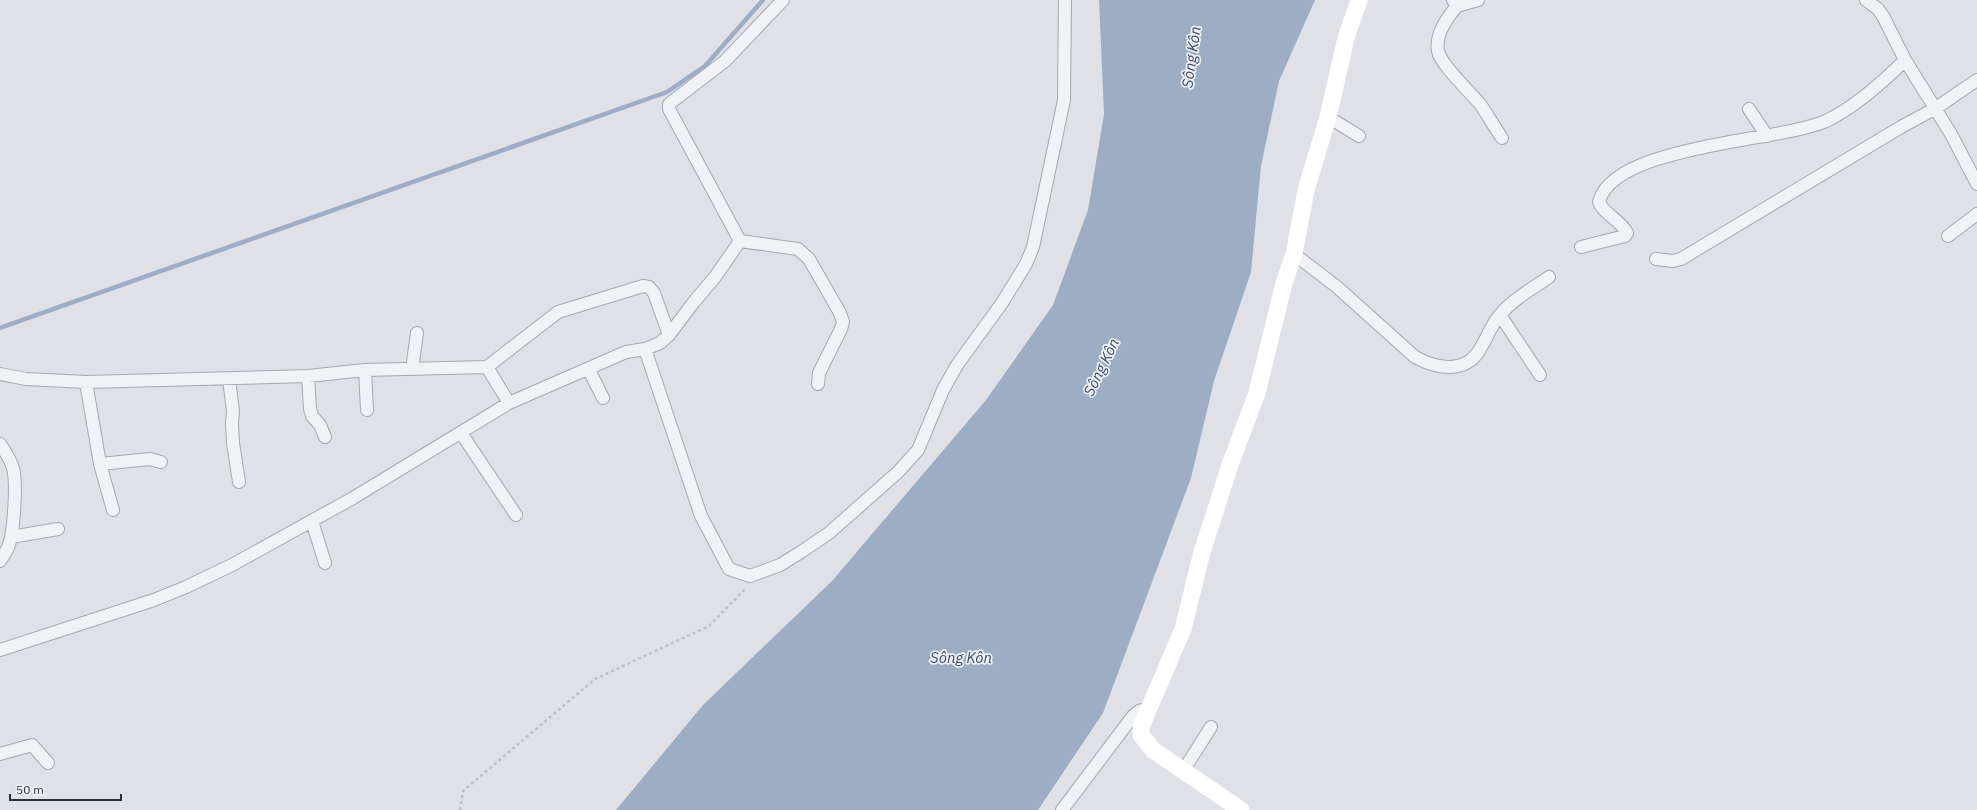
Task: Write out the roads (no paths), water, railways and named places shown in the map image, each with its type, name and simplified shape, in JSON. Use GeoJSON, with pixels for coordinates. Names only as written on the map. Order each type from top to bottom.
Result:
{"type":"FeatureCollection","features":[{"type":"Feature","properties":{"kind":"street"},"geometry":{"type":"LineString","coordinates":[[740,241],[669,109],[669,104],[725,61],[783,0]]}},
{"type":"Feature","properties":{"kind":"street"},"geometry":{"type":"LineString","coordinates":[[645,349],[701,516],[729,569],[750,576],[762,572],[780,565],[829,533],[898,472],[918,450],[943,390],[957,365],[982,332],[1026,264],[1036,237],[1064,100],[1064,0]]}},
{"type":"Feature","properties":{"kind":"street"},"geometry":{"type":"LineString","coordinates":[[1241,810],[1153,750],[1140,735],[1141,727],[1183,629],[1202,552],[1257,392],[1284,283],[1294,254],[1306,190],[1328,117],[1346,38],[1359,0]]}},
{"type":"Feature","properties":{"kind":"street"},"geometry":{"type":"LineString","coordinates":[[1478,0],[1455,3],[1443,24],[1438,38],[1438,51],[1444,62],[1480,104],[1502,138]]}},
{"type":"Feature","properties":{"kind":"street"},"geometry":{"type":"LineString","coordinates":[[1866,0],[1878,9],[1905,60],[1936,108],[1977,184]]}},
{"type":"Feature","properties":{"kind":"street"},"geometry":{"type":"LineString","coordinates":[[1581,247],[1624,236],[1628,233],[1612,215],[1604,211],[1599,202],[1600,197],[1609,185],[1629,171],[1655,159],[1737,140],[1767,136],[1824,121],[1841,113],[1869,93],[1905,60]]}},
{"type":"Feature","properties":{"kind":"street"},"geometry":{"type":"LineString","coordinates":[[1656,258],[1673,261],[1681,259],[1894,131],[1936,108],[1977,80]]}},
{"type":"Feature","properties":{"kind":"street"},"geometry":{"type":"LineString","coordinates":[[1749,109],[1767,136]]}},
{"type":"Feature","properties":{"kind":"street"},"geometry":{"type":"LineString","coordinates":[[1328,117],[1359,136]]}},
{"type":"Feature","properties":{"kind":"street"},"geometry":{"type":"LineString","coordinates":[[1948,236],[1977,214]]}},
{"type":"Feature","properties":{"kind":"street"},"geometry":{"type":"LineString","coordinates":[[0,650],[154,600],[186,587],[232,565],[312,521],[461,434],[509,403],[589,370],[626,352],[645,349],[660,343],[715,277],[740,241]]}},
{"type":"Feature","properties":{"kind":"street"},"geometry":{"type":"LineString","coordinates":[[740,241],[798,249],[809,259],[840,312],[843,322],[841,329],[819,373],[818,384]]}},
{"type":"Feature","properties":{"kind":"street"},"geometry":{"type":"LineString","coordinates":[[1294,254],[1337,287],[1415,357],[1428,364],[1450,367],[1461,366],[1472,360],[1480,350],[1492,326],[1510,304],[1549,277]]}},
{"type":"Feature","properties":{"kind":"street"},"geometry":{"type":"LineString","coordinates":[[0,374],[26,379],[86,382],[308,376],[365,370],[487,368],[558,312],[643,286],[649,287],[654,293],[668,335]]}},
{"type":"Feature","properties":{"kind":"street"},"geometry":{"type":"LineString","coordinates":[[1500,315],[1540,375]]}},
{"type":"Feature","properties":{"kind":"street"},"geometry":{"type":"LineString","coordinates":[[412,369],[417,333]]}},
{"type":"Feature","properties":{"kind":"street"},"geometry":{"type":"LineString","coordinates":[[487,368],[509,403]]}},
{"type":"Feature","properties":{"kind":"street"},"geometry":{"type":"LineString","coordinates":[[365,370],[367,410]]}},
{"type":"Feature","properties":{"kind":"street"},"geometry":{"type":"LineString","coordinates":[[589,370],[603,398]]}},
{"type":"Feature","properties":{"kind":"street"},"geometry":{"type":"LineString","coordinates":[[308,376],[310,409],[312,416],[320,425],[325,437]]}},
{"type":"Feature","properties":{"kind":"street"},"geometry":{"type":"LineString","coordinates":[[229,379],[233,411],[233,443],[239,482]]}},
{"type":"Feature","properties":{"kind":"street"},"geometry":{"type":"LineString","coordinates":[[86,382],[100,464],[112,510]]}},
{"type":"Feature","properties":{"kind":"street"},"geometry":{"type":"LineString","coordinates":[[461,434],[516,515]]}},
{"type":"Feature","properties":{"kind":"street"},"geometry":{"type":"LineString","coordinates":[[0,444],[14,469],[13,526],[9,546],[0,561]]}},
{"type":"Feature","properties":{"kind":"street"},"geometry":{"type":"LineString","coordinates":[[100,464],[150,459],[161,462]]}},
{"type":"Feature","properties":{"kind":"street"},"geometry":{"type":"LineString","coordinates":[[312,521],[325,563]]}},
{"type":"Feature","properties":{"kind":"street"},"geometry":{"type":"LineString","coordinates":[[11,537],[58,529]]}},
{"type":"Feature","properties":{"kind":"street"},"geometry":{"type":"LineString","coordinates":[[1062,810],[1133,716],[1139,711],[1149,708]]}},
{"type":"Feature","properties":{"kind":"street"},"geometry":{"type":"LineString","coordinates":[[1183,771],[1211,727]]}},
{"type":"Feature","properties":{"kind":"street"},"geometry":{"type":"LineString","coordinates":[[0,754],[32,745],[48,763]]}},
{"type":"Feature","properties":{"kind":"water","name":"Sông Kôn"},"geometry":{"type":"Polygon","coordinates":[[[1099,0],[1315,0],[1279,81],[1261,166],[1251,272],[1214,381],[1191,478],[1103,713],[1038,810],[616,810],[703,705],[832,581],[986,400],[1053,305],[1088,210],[1104,114],[1099,0]]]}},
{"type":"Feature","properties":{"kind":"waterway"},"geometry":{"type":"LineString","coordinates":[[0,328],[667,92],[705,66],[763,0]]}}]}
